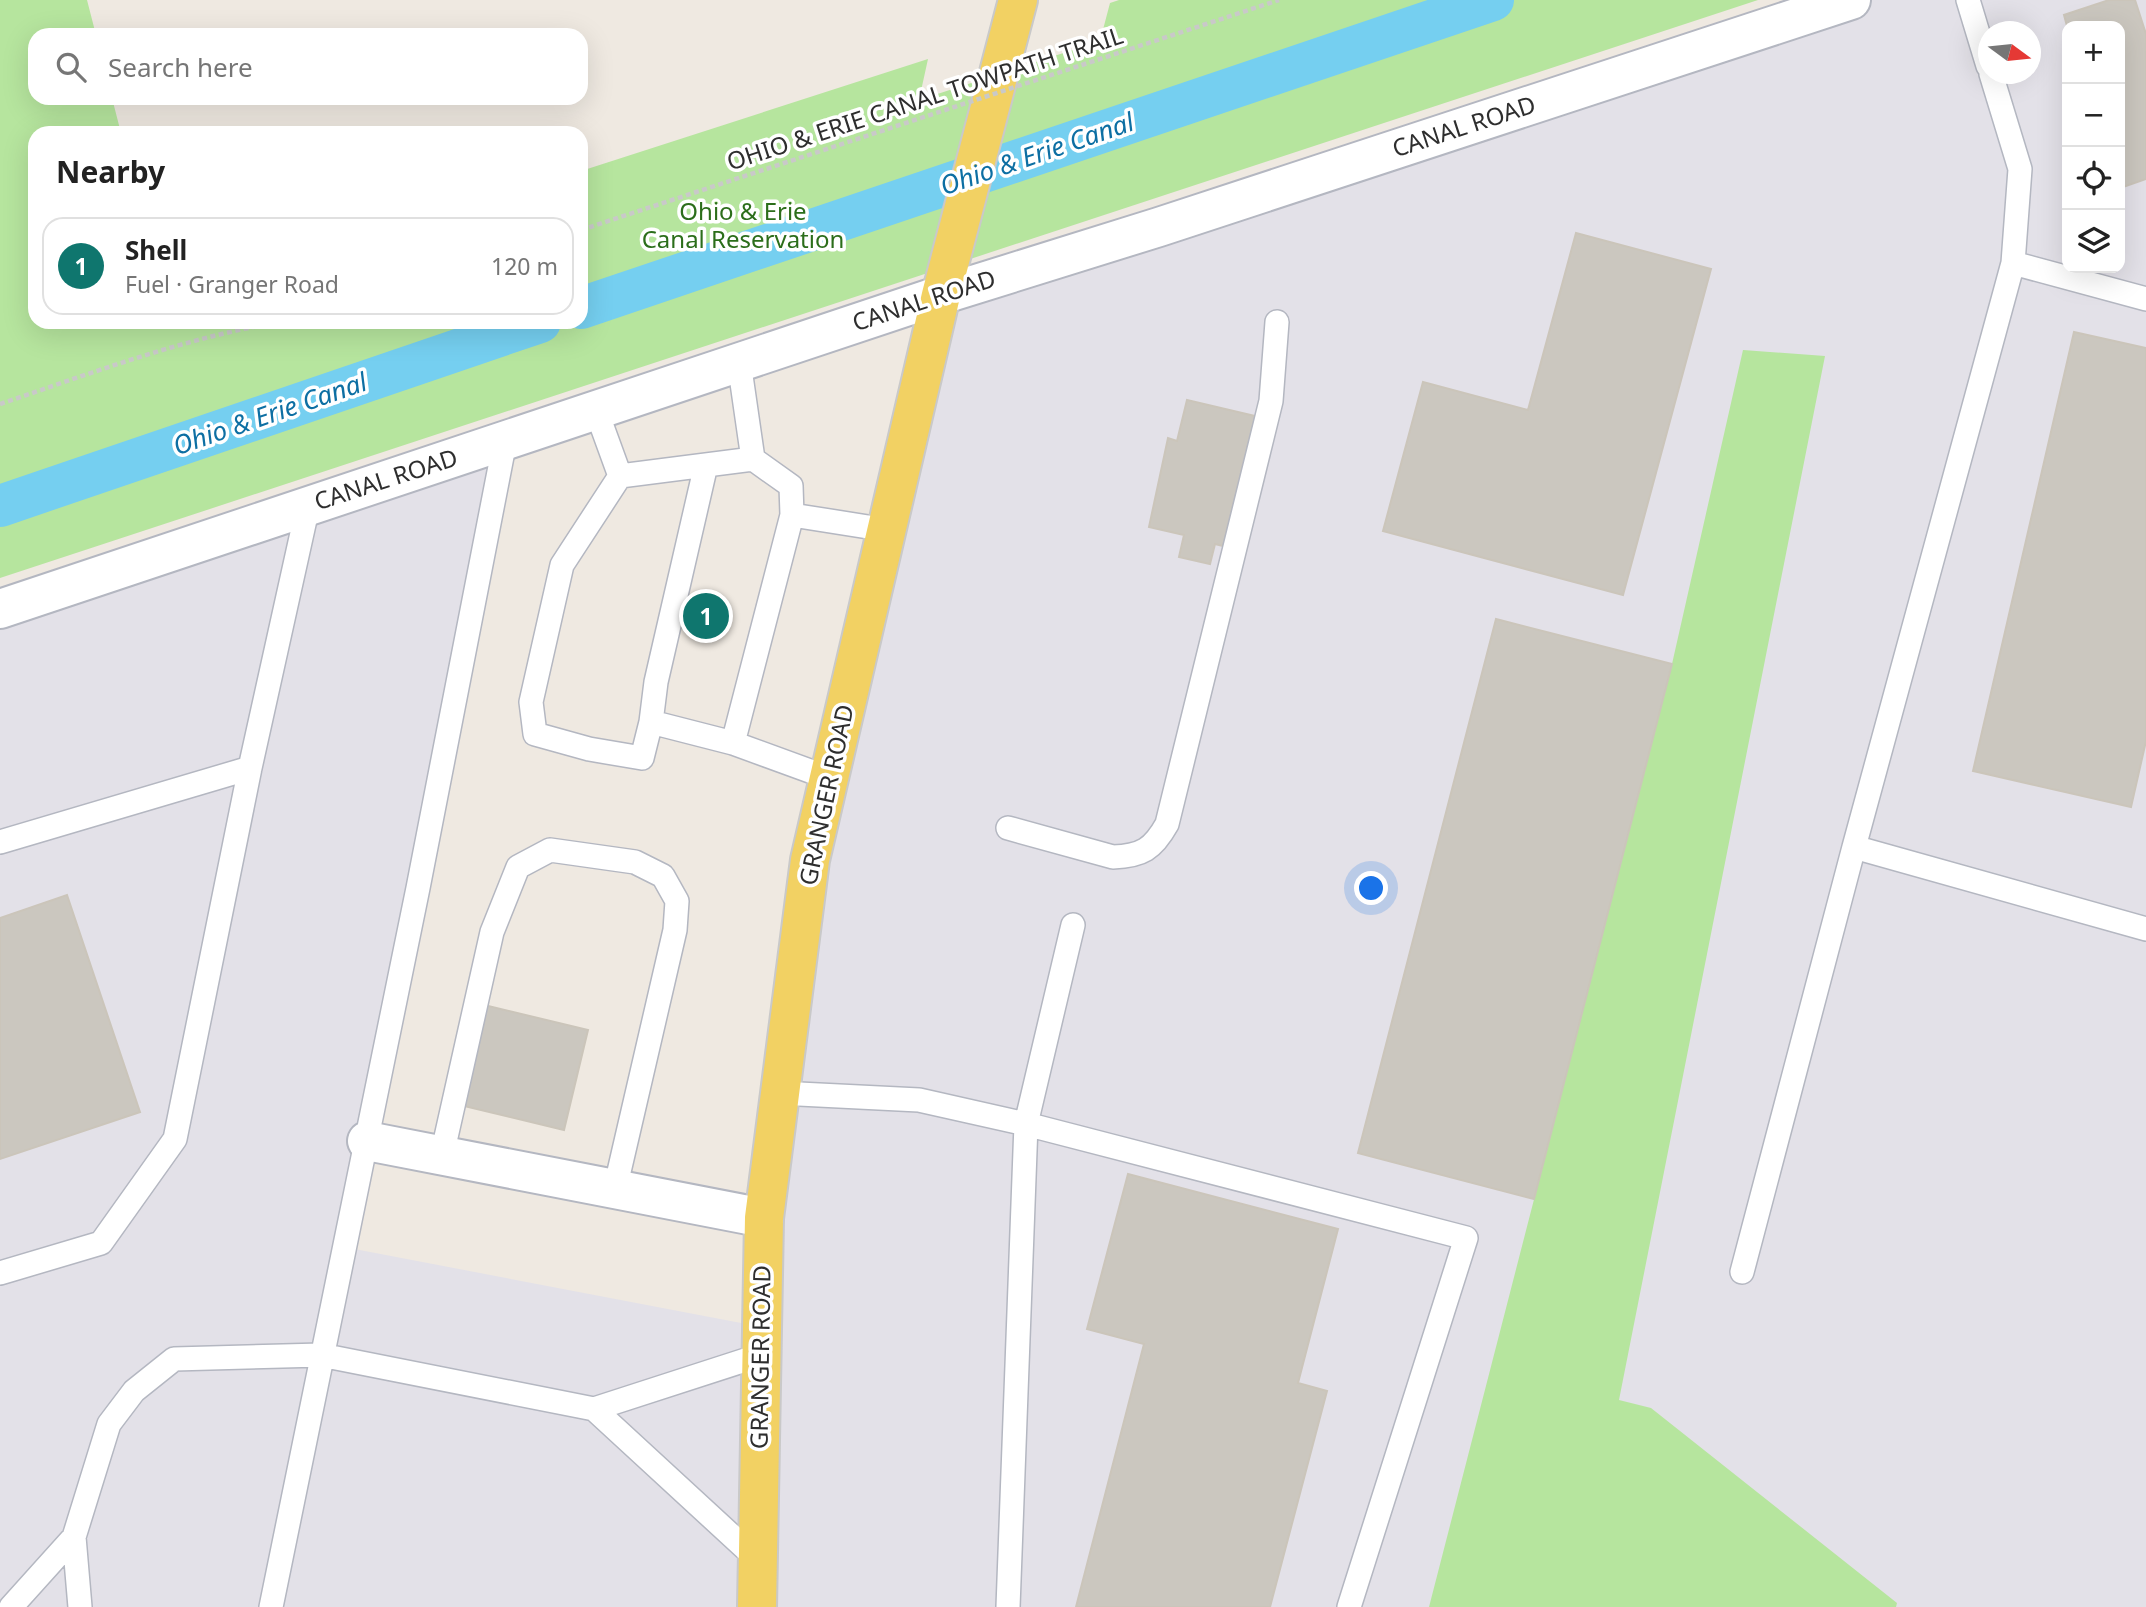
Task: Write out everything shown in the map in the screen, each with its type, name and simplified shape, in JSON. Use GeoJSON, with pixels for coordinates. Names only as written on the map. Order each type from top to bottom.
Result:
{"type":"FeatureCollection","features":[{"type":"Feature","properties":{"kind":"main road","name":"GRANGER ROAD"},"geometry":{"type":"LineString","coordinates":[[757,1607],[764,1218],[810,860],[942,295],[1018,0]]}},
{"type":"Feature","properties":{"kind":"street","name":"CANAL ROAD"},"geometry":{"type":"LineString","coordinates":[[0,609],[942,295],[1172,223],[1851,0]]}},
{"type":"Feature","properties":{"kind":"street"},"geometry":{"type":"LineString","coordinates":[[367,1141],[764,1218]]}},
{"type":"Feature","properties":{"kind":"lane"},"geometry":{"type":"LineString","coordinates":[[1968,0],[1978,31]]}},
{"type":"Feature","properties":{"kind":"lane"},"geometry":{"type":"LineString","coordinates":[[1742,1272],[1854,847],[2014,263],[2020,169],[1994,84]]}},
{"type":"Feature","properties":{"kind":"lane"},"geometry":{"type":"LineString","coordinates":[[2014,263],[2146,299]]}},
{"type":"Feature","properties":{"kind":"lane"},"geometry":{"type":"LineString","coordinates":[[1008,828],[1097,854],[1131,857],[1147,850],[1158,840],[1167,824],[1271,401],[1277,322]]}},
{"type":"Feature","properties":{"kind":"lane"},"geometry":{"type":"LineString","coordinates":[[739,362],[753,459]]}},
{"type":"Feature","properties":{"kind":"lane"},"geometry":{"type":"LineString","coordinates":[[596,410],[620,477]]}},
{"type":"Feature","properties":{"kind":"lane"},"geometry":{"type":"LineString","coordinates":[[271,1607],[367,1141],[505,441]]}},
{"type":"Feature","properties":{"kind":"lane"},"geometry":{"type":"LineString","coordinates":[[706,465],[656,682],[651,722],[642,758],[536,734],[531,702],[562,565],[620,477],[706,465],[753,459],[791,486],[792,515],[733,743]]}},
{"type":"Feature","properties":{"kind":"lane"},"geometry":{"type":"LineString","coordinates":[[0,1273],[101,1243],[175,1139],[250,768],[308,506]]}},
{"type":"Feature","properties":{"kind":"lane"},"geometry":{"type":"LineString","coordinates":[[792,515],[887,530]]}},
{"type":"Feature","properties":{"kind":"lane"},"geometry":{"type":"LineString","coordinates":[[651,722],[733,743],[829,778]]}},
{"type":"Feature","properties":{"kind":"lane"},"geometry":{"type":"LineString","coordinates":[[0,842],[250,768]]}},
{"type":"Feature","properties":{"kind":"lane"},"geometry":{"type":"LineString","coordinates":[[1854,847],[2146,929]]}},
{"type":"Feature","properties":{"kind":"lane"},"geometry":{"type":"LineString","coordinates":[[442,1155],[492,932],[517,867],[550,850],[635,862],[663,876],[677,901],[675,930],[615,1189]]}},
{"type":"Feature","properties":{"kind":"lane"},"geometry":{"type":"LineString","coordinates":[[1008,1607],[1026,1124],[1073,925]]}},
{"type":"Feature","properties":{"kind":"lane"},"geometry":{"type":"LineString","coordinates":[[779,1093],[919,1100],[1026,1124],[1466,1238],[1349,1607]]}},
{"type":"Feature","properties":{"kind":"lane"},"geometry":{"type":"LineString","coordinates":[[80,1607],[74,1537],[109,1424],[134,1391],[174,1359],[321,1355],[594,1409],[761,1355]]}},
{"type":"Feature","properties":{"kind":"lane"},"geometry":{"type":"LineString","coordinates":[[594,1409],[758,1560]]}},
{"type":"Feature","properties":{"kind":"lane"},"geometry":{"type":"LineString","coordinates":[[11,1607],[74,1537]]}},
{"type":"Feature","properties":{"kind":"path","name":"OHIO & ERIE CANAL TOWPATH TRAIL"},"geometry":{"type":"LineString","coordinates":[[588,228],[1279,0]]}},
{"type":"Feature","properties":{"kind":"path"},"geometry":{"type":"LineString","coordinates":[[0,404],[176,346],[238,329]]}},
{"type":"Feature","properties":{"kind":"shaded area"},"geometry":{"type":"Polygon","coordinates":[[[1850,0],[2146,0],[2146,1607],[0,1607],[0,609],[505,441],[344,1247],[762,1327],[779,1093],[941,295],[1850,0]]]}},
{"type":"Feature","properties":{"kind":"green space","name":"Ohio & Erie Canal Reservation"},"geometry":{"type":"Polygon","coordinates":[[[0,0],[87,0],[94,28],[28,28],[28,105],[114,105],[119,126],[28,126],[28,329],[588,329],[588,169],[928,59],[919,100],[1100,41],[1110,3],[1119,0],[1758,0],[0,578],[0,0]]]}},
{"type":"Feature","properties":{"kind":"green space"},"geometry":{"type":"Polygon","coordinates":[[[1743,350],[1825,356],[1619,1400],[1651,1408],[1897,1603],[1896,1607],[1429,1607],[1672,664],[1743,350]]]}},
{"type":"Feature","properties":{"kind":"building"},"geometry":{"type":"Polygon","coordinates":[[[2109,0],[2135,0],[2146,34],[2146,179],[2125,186],[2125,21],[2066,21],[2064,15],[2109,0]]]}},
{"type":"Feature","properties":{"kind":"building"},"geometry":{"type":"Polygon","coordinates":[[[1576,233],[1711,269],[1623,595],[1383,531],[1423,382],[1528,410],[1576,233]]]}},
{"type":"Feature","properties":{"kind":"building"},"geometry":{"type":"Polygon","coordinates":[[[2074,332],[2146,348],[2146,741],[2131,807],[1973,771],[2074,332]]]}},
{"type":"Feature","properties":{"kind":"building"},"geometry":{"type":"Polygon","coordinates":[[[1187,400],[1255,416],[1223,546],[1215,544],[1210,564],[1179,557],[1184,535],[1149,527],[1168,438],[1177,441],[1187,400]]]}},
{"type":"Feature","properties":{"kind":"building"},"geometry":{"type":"Polygon","coordinates":[[[1496,619],[1672,664],[1534,1199],[1358,1153],[1496,619]]]}},
{"type":"Feature","properties":{"kind":"building"},"geometry":{"type":"Polygon","coordinates":[[[67,895],[140,1112],[0,1159],[0,918],[67,895]]]}},
{"type":"Feature","properties":{"kind":"building"},"geometry":{"type":"Polygon","coordinates":[[[484,1005],[588,1030],[564,1130],[460,1105],[484,1005]]]}},
{"type":"Feature","properties":{"kind":"building"},"geometry":{"type":"Polygon","coordinates":[[[1128,1174],[1338,1229],[1298,1383],[1327,1391],[1270,1607],[1076,1607],[1144,1344],[1087,1329],[1128,1174]]]}},
{"type":"Feature","properties":{"kind":"waterway","name":"Ohio & Erie Canal"},"geometry":{"type":"LineString","coordinates":[[588,306],[1493,0]]}},
{"type":"Feature","properties":{"kind":"waterway","name":"Ohio & Erie Canal"},"geometry":{"type":"LineString","coordinates":[[0,506],[519,329]]}},
{"type":"Feature","properties":{"kind":"place","name":"Shell"},"geometry":{"type":"Point","coordinates":[706,616]}}]}
